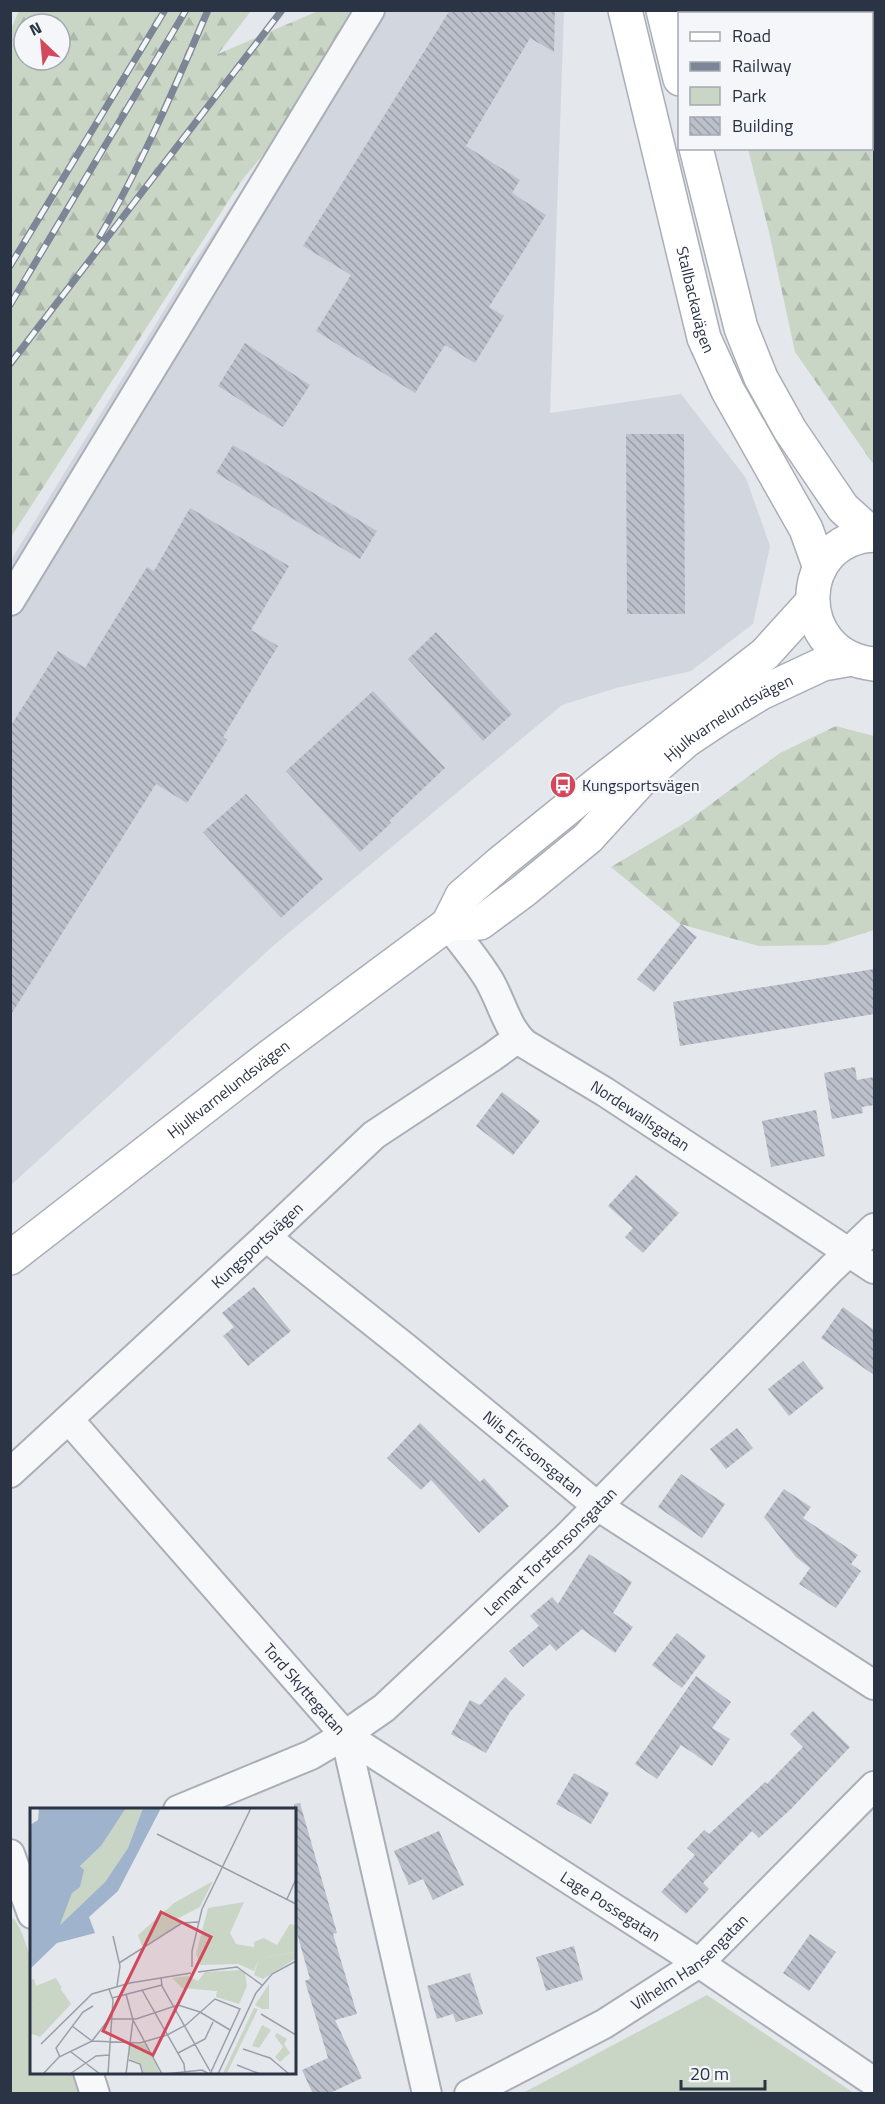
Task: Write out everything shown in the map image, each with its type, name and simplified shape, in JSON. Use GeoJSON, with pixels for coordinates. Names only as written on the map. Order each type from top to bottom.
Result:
{"type":"FeatureCollection","features":[{"type":"Feature","properties":{"kind":"street"},"geometry":{"type":"LineString","coordinates":[[10,601],[370,10]]}},
{"type":"Feature","properties":{"kind":"street","name":"Stallbackavägen"},"geometry":{"type":"LineString","coordinates":[[625,10],[704,338],[728,391],[806,529],[820,568]]}},
{"type":"Feature","properties":{"kind":"street"},"geometry":{"type":"LineString","coordinates":[[663,10],[678,71]]}},
{"type":"Feature","properties":{"kind":"street","name":"Stallbackavägen"},"geometry":{"type":"LineString","coordinates":[[696,150],[741,328],[761,378],[790,430],[843,508],[874,535]]}},
{"type":"Feature","properties":{"kind":"street"},"geometry":{"type":"LineString","coordinates":[[863,661],[831,645],[823,635],[815,619],[812,602],[813,584],[830,554],[855,538],[874,535]]}},
{"type":"Feature","properties":{"kind":"street","name":"Hjulkvarnelundsvägen"},"geometry":{"type":"LineString","coordinates":[[10,1258],[268,1057],[448,924],[462,896],[492,869],[765,654],[812,602]]}},
{"type":"Feature","properties":{"kind":"street","name":"Hjulkvarnelundsvägen"},"geometry":{"type":"LineString","coordinates":[[448,924],[480,923],[522,892],[588,838],[641,780],[687,740],[720,718],[761,693],[823,664],[863,661]]}},
{"type":"Feature","properties":{"kind":"street"},"geometry":{"type":"LineString","coordinates":[[448,924],[489,979],[504,1006],[507,1021],[518,1038]]}},
{"type":"Feature","properties":{"kind":"street","name":"Kungsportsvägen"},"geometry":{"type":"LineString","coordinates":[[10,1473],[267,1238],[374,1135],[518,1038]]}},
{"type":"Feature","properties":{"kind":"street","name":"Nordewallsgatan"},"geometry":{"type":"LineString","coordinates":[[518,1038],[605,1092],[874,1269]]}},
{"type":"Feature","properties":{"kind":"street","name":"Lennart Torstensonsgatan"},"geometry":{"type":"LineString","coordinates":[[183,1808],[311,1755],[384,1708],[568,1536],[596,1505],[874,1228]]}},
{"type":"Feature","properties":{"kind":"street","name":"Nils Ericsonsgatan"},"geometry":{"type":"LineString","coordinates":[[267,1238],[407,1349],[596,1505],[874,1685]]}},
{"type":"Feature","properties":{"kind":"street","name":"Tord Skyttegatan"},"geometry":{"type":"LineString","coordinates":[[70,1420],[345,1735],[427,2094]]}},
{"type":"Feature","properties":{"kind":"street","name":"Lage Possegatan"},"geometry":{"type":"LineString","coordinates":[[345,1735],[699,1963],[874,2082]]}},
{"type":"Feature","properties":{"kind":"street","name":"Vilhelm Hansengatan"},"geometry":{"type":"LineString","coordinates":[[469,2094],[604,2024],[699,1963],[874,1786]]}},
{"type":"Feature","properties":{"kind":"street"},"geometry":{"type":"LineString","coordinates":[[17,1868],[30,1908]]}},
{"type":"Feature","properties":{"kind":"street"},"geometry":{"type":"LineString","coordinates":[[88,2074],[95,2094]]}},
{"type":"Feature","properties":{"kind":"shaded area"},"geometry":{"type":"Polygon","coordinates":[[[384,11],[564,11],[550,413],[681,394],[746,478],[770,546],[753,624],[691,671],[616,688],[562,705],[273,946],[11,1185],[11,560],[189,270],[267,152],[384,11]]]}},
{"type":"Feature","properties":{"kind":"green space"},"geometry":{"type":"Polygon","coordinates":[[[19,11],[251,11],[218,54],[318,11],[383,11],[242,180],[11,537],[10,31],[12,27],[12,72],[72,72],[72,12],[19,11]]]}},
{"type":"Feature","properties":{"kind":"green space"},"geometry":{"type":"Polygon","coordinates":[[[874,11],[874,465],[795,352],[748,150],[873,150],[873,12],[712,12],[874,11]]]}},
{"type":"Feature","properties":{"kind":"green space"},"geometry":{"type":"Polygon","coordinates":[[[836,726],[874,736],[874,930],[826,945],[759,946],[680,924],[611,867],[688,821],[780,753],[836,726]]]}},
{"type":"Feature","properties":{"kind":"green space"},"geometry":{"type":"Polygon","coordinates":[[[10,1917],[15,1920],[22,1933],[30,1956],[30,2074],[74,2074],[83,2093],[11,2093],[10,1917]]]}},
{"type":"Feature","properties":{"kind":"green space"},"geometry":{"type":"Polygon","coordinates":[[[707,1995],[854,2093],[523,2093],[707,1995]]]}},
{"type":"Feature","properties":{"kind":"building"},"geometry":{"type":"Polygon","coordinates":[[[450,10],[555,10],[554,52],[530,38],[466,146],[520,180],[512,193],[546,215],[489,307],[504,316],[475,363],[445,345],[415,393],[316,331],[351,275],[303,246],[450,10]]]}},
{"type":"Feature","properties":{"kind":"building"},"geometry":{"type":"Polygon","coordinates":[[[245,343],[310,385],[283,427],[218,386],[245,343]]]}},
{"type":"Feature","properties":{"kind":"building"},"geometry":{"type":"Polygon","coordinates":[[[626,434],[684,434],[685,614],[627,614],[626,434]]]}},
{"type":"Feature","properties":{"kind":"building"},"geometry":{"type":"Polygon","coordinates":[[[233,445],[377,531],[360,559],[216,473],[233,445]]]}},
{"type":"Feature","properties":{"kind":"building"},"geometry":{"type":"Polygon","coordinates":[[[190,508],[289,566],[251,630],[278,646],[223,737],[227,740],[187,803],[156,784],[10,1016],[10,727],[58,651],[85,668],[147,567],[154,571],[190,508]]]}},
{"type":"Feature","properties":{"kind":"building"},"geometry":{"type":"Polygon","coordinates":[[[436,632],[512,714],[483,741],[408,659],[436,632]]]}},
{"type":"Feature","properties":{"kind":"building"},"geometry":{"type":"Polygon","coordinates":[[[373,691],[445,768],[360,852],[286,771],[373,691]]]}},
{"type":"Feature","properties":{"kind":"building"},"geometry":{"type":"Polygon","coordinates":[[[246,794],[323,879],[281,918],[203,832],[246,794]]]}},
{"type":"Feature","properties":{"kind":"building"},"geometry":{"type":"Polygon","coordinates":[[[681,924],[697,937],[654,992],[637,979],[681,924]]]}},
{"type":"Feature","properties":{"kind":"building"},"geometry":{"type":"Polygon","coordinates":[[[874,969],[874,1014],[680,1046],[673,1002],[874,969]]]}},
{"type":"Feature","properties":{"kind":"building"},"geometry":{"type":"Polygon","coordinates":[[[855,1067],[857,1080],[874,1077],[874,1105],[862,1107],[863,1113],[832,1119],[824,1073],[855,1067]]]}},
{"type":"Feature","properties":{"kind":"building"},"geometry":{"type":"Polygon","coordinates":[[[502,1092],[540,1121],[513,1155],[476,1126],[502,1092]]]}},
{"type":"Feature","properties":{"kind":"building"},"geometry":{"type":"Polygon","coordinates":[[[816,1110],[825,1156],[771,1167],[762,1121],[816,1110]]]}},
{"type":"Feature","properties":{"kind":"building"},"geometry":{"type":"Polygon","coordinates":[[[636,1175],[679,1213],[643,1253],[625,1237],[633,1228],[608,1206],[636,1175]]]}},
{"type":"Feature","properties":{"kind":"building"},"geometry":{"type":"Polygon","coordinates":[[[254,1287],[291,1331],[248,1366],[223,1336],[234,1327],[222,1313],[254,1287]]]}},
{"type":"Feature","properties":{"kind":"building"},"geometry":{"type":"Polygon","coordinates":[[[843,1307],[874,1330],[874,1375],[821,1338],[843,1307]]]}},
{"type":"Feature","properties":{"kind":"building"},"geometry":{"type":"Polygon","coordinates":[[[803,1361],[824,1388],[789,1416],[768,1389],[803,1361]]]}},
{"type":"Feature","properties":{"kind":"building"},"geometry":{"type":"Polygon","coordinates":[[[420,1423],[480,1482],[484,1478],[509,1506],[479,1533],[431,1480],[421,1490],[387,1458],[420,1423]]]}},
{"type":"Feature","properties":{"kind":"building"},"geometry":{"type":"Polygon","coordinates":[[[737,1428],[753,1448],[726,1469],[710,1449],[737,1428]]]}},
{"type":"Feature","properties":{"kind":"building"},"geometry":{"type":"Polygon","coordinates":[[[681,1474],[725,1504],[702,1538],[658,1507],[681,1474]]]}},
{"type":"Feature","properties":{"kind":"building"},"geometry":{"type":"Polygon","coordinates":[[[784,1489],[811,1507],[803,1518],[858,1555],[851,1564],[861,1571],[836,1608],[799,1584],[810,1568],[796,1557],[764,1517],[784,1489]]]}},
{"type":"Feature","properties":{"kind":"building"},"geometry":{"type":"Polygon","coordinates":[[[589,1554],[632,1582],[613,1613],[633,1627],[615,1653],[582,1629],[556,1651],[550,1644],[523,1667],[509,1651],[539,1626],[530,1616],[552,1597],[558,1604],[589,1554]]]}},
{"type":"Feature","properties":{"kind":"building"},"geometry":{"type":"Polygon","coordinates":[[[677,1633],[706,1656],[682,1688],[652,1665],[677,1633]]]}},
{"type":"Feature","properties":{"kind":"building"},"geometry":{"type":"Polygon","coordinates":[[[696,1676],[731,1702],[712,1728],[730,1739],[712,1766],[681,1745],[657,1779],[635,1764],[696,1676]]]}},
{"type":"Feature","properties":{"kind":"building"},"geometry":{"type":"Polygon","coordinates":[[[505,1677],[525,1695],[510,1712],[486,1753],[451,1734],[470,1700],[480,1705],[505,1677]]]}},
{"type":"Feature","properties":{"kind":"building"},"geometry":{"type":"Polygon","coordinates":[[[813,1711],[850,1747],[791,1809],[759,1838],[752,1831],[703,1883],[709,1889],[686,1914],[661,1892],[695,1855],[687,1848],[704,1830],[709,1834],[765,1782],[767,1784],[803,1747],[790,1734],[813,1711]]]}},
{"type":"Feature","properties":{"kind":"building"},"geometry":{"type":"Polygon","coordinates":[[[574,1773],[609,1793],[591,1824],[556,1804],[574,1773]]]}},
{"type":"Feature","properties":{"kind":"building"},"geometry":{"type":"Polygon","coordinates":[[[300,1803],[337,1933],[333,1934],[357,2014],[335,2020],[362,2078],[328,2094],[313,2094],[302,2070],[328,2058],[305,1981],[310,1979],[296,1930],[296,1808],[294,1804],[300,1803]]]}},
{"type":"Feature","properties":{"kind":"building"},"geometry":{"type":"Polygon","coordinates":[[[439,1831],[464,1885],[433,1900],[423,1879],[409,1885],[394,1851],[439,1831]]]}},
{"type":"Feature","properties":{"kind":"building"},"geometry":{"type":"Polygon","coordinates":[[[810,1934],[836,1952],[809,1991],[783,1973],[810,1934]]]}},
{"type":"Feature","properties":{"kind":"building"},"geometry":{"type":"Polygon","coordinates":[[[574,1946],[583,1980],[546,1991],[536,1957],[574,1946]]]}},
{"type":"Feature","properties":{"kind":"building"},"geometry":{"type":"Polygon","coordinates":[[[470,1973],[483,2014],[456,2022],[453,2014],[437,2019],[427,1986],[470,1973]]]}},
{"type":"Feature","properties":{"kind":"railway"},"geometry":{"type":"LineString","coordinates":[[10,266],[165,10]]}},
{"type":"Feature","properties":{"kind":"railway"},"geometry":{"type":"LineString","coordinates":[[10,305],[186,10]]}},
{"type":"Feature","properties":{"kind":"railway"},"geometry":{"type":"LineString","coordinates":[[100,236],[144,153],[208,10]]}},
{"type":"Feature","properties":{"kind":"railway"},"geometry":{"type":"LineString","coordinates":[[10,364],[282,10]]}},
{"type":"Feature","properties":{"kind":"place","name":"Kungsportsvägen"},"geometry":{"type":"Point","coordinates":[563,785]}}]}
